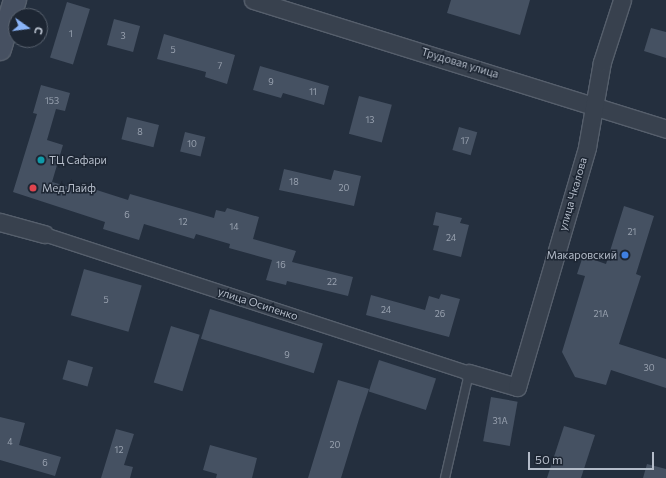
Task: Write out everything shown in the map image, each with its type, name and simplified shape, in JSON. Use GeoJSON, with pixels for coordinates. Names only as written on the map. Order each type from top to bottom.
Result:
{"type":"FeatureCollection","features":[{"type":"Feature","properties":{"kind":"main road"},"geometry":{"type":"LineString","coordinates":[[0,49],[15,0]]}},
{"type":"Feature","properties":{"kind":"street","name":"Трудовая улица"},"geometry":{"type":"LineString","coordinates":[[253,0],[666,129]]}},
{"type":"Feature","properties":{"kind":"street","name":"улица Чкалова"},"geometry":{"type":"LineString","coordinates":[[517,387],[587,147],[593,105],[602,62],[622,0]]}},
{"type":"Feature","properties":{"kind":"street","name":"улица Осипенко"},"geometry":{"type":"LineString","coordinates":[[0,222],[44,234],[469,373],[517,387]]}},
{"type":"Feature","properties":{"kind":"lane"},"geometry":{"type":"LineString","coordinates":[[445,478],[469,373]]}},
{"type":"Feature","properties":{"kind":"building"},"geometry":{"type":"Polygon","coordinates":[[[451,0],[530,0],[520,35],[447,13],[451,0]]]}},
{"type":"Feature","properties":{"kind":"building"},"geometry":{"type":"Polygon","coordinates":[[[67,2],[90,9],[73,64],[50,57],[67,2]]]}},
{"type":"Feature","properties":{"kind":"building"},"geometry":{"type":"Polygon","coordinates":[[[114,19],[140,26],[133,52],[107,45],[114,19]]]}},
{"type":"Feature","properties":{"kind":"building"},"geometry":{"type":"Polygon","coordinates":[[[651,28],[666,32],[666,58],[644,51],[651,28]]]}},
{"type":"Feature","properties":{"kind":"building"},"geometry":{"type":"Polygon","coordinates":[[[164,34],[235,55],[227,84],[205,77],[206,72],[157,59],[164,34]]]}},
{"type":"Feature","properties":{"kind":"building"},"geometry":{"type":"Polygon","coordinates":[[[260,66],[329,86],[324,105],[283,93],[281,98],[253,90],[260,66]]]}},
{"type":"Feature","properties":{"kind":"building"},"geometry":{"type":"Polygon","coordinates":[[[41,85],[70,93],[65,111],[56,109],[47,140],[63,145],[52,182],[80,190],[81,185],[128,200],[130,194],[214,218],[216,210],[225,212],[227,208],[259,217],[253,239],[296,251],[292,262],[353,277],[348,296],[287,281],[286,285],[266,280],[272,260],[229,248],[230,244],[196,234],[194,239],[144,224],[139,240],[103,229],[105,222],[13,192],[37,114],[33,113],[41,85]]]}},
{"type":"Feature","properties":{"kind":"building"},"geometry":{"type":"Polygon","coordinates":[[[359,96],[392,105],[382,142],[349,134],[359,96]]]}},
{"type":"Feature","properties":{"kind":"building"},"geometry":{"type":"Polygon","coordinates":[[[127,117],[159,125],[153,147],[121,139],[127,117]]]}},
{"type":"Feature","properties":{"kind":"building"},"geometry":{"type":"Polygon","coordinates":[[[459,127],[477,132],[471,155],[452,150],[459,127]]]}},
{"type":"Feature","properties":{"kind":"building"},"geometry":{"type":"Polygon","coordinates":[[[185,132],[205,137],[201,156],[180,151],[185,132]]]}},
{"type":"Feature","properties":{"kind":"building"},"geometry":{"type":"Polygon","coordinates":[[[284,169],[331,180],[334,170],[361,176],[354,206],[279,190],[284,169]]]}},
{"type":"Feature","properties":{"kind":"building"},"geometry":{"type":"Polygon","coordinates":[[[624,206],[654,216],[636,274],[641,276],[619,344],[666,359],[666,388],[611,370],[606,385],[575,377],[562,352],[585,276],[577,274],[583,256],[606,264],[624,206]]]}},
{"type":"Feature","properties":{"kind":"building"},"geometry":{"type":"Polygon","coordinates":[[[436,212],[462,218],[460,223],[469,225],[461,257],[433,250],[439,226],[433,225],[436,212]]]}},
{"type":"Feature","properties":{"kind":"building"},"geometry":{"type":"Polygon","coordinates":[[[84,269],[142,286],[128,332],[71,315],[84,269]]]}},
{"type":"Feature","properties":{"kind":"building"},"geometry":{"type":"Polygon","coordinates":[[[441,294],[460,299],[449,337],[366,315],[371,295],[425,310],[429,296],[439,299],[441,294]]]}},
{"type":"Feature","properties":{"kind":"building"},"geometry":{"type":"Polygon","coordinates":[[[210,309],[323,343],[314,373],[201,339],[210,309]]]}},
{"type":"Feature","properties":{"kind":"building"},"geometry":{"type":"Polygon","coordinates":[[[171,326],[200,335],[182,391],[154,382],[171,326]]]}},
{"type":"Feature","properties":{"kind":"building"},"geometry":{"type":"Polygon","coordinates":[[[68,360],[93,367],[87,386],[62,379],[68,360]]]}},
{"type":"Feature","properties":{"kind":"building"},"geometry":{"type":"Polygon","coordinates":[[[379,360],[436,379],[426,410],[369,391],[379,360]]]}},
{"type":"Feature","properties":{"kind":"building"},"geometry":{"type":"Polygon","coordinates":[[[338,380],[369,389],[341,478],[308,478],[338,380]]]}},
{"type":"Feature","properties":{"kind":"building"},"geometry":{"type":"Polygon","coordinates":[[[491,397],[518,402],[510,446],[483,441],[491,397]]]}},
{"type":"Feature","properties":{"kind":"building"},"geometry":{"type":"Polygon","coordinates":[[[0,417],[25,423],[19,445],[61,457],[55,476],[0,460],[0,417]]]}},
{"type":"Feature","properties":{"kind":"building"},"geometry":{"type":"Polygon","coordinates":[[[564,426],[595,435],[581,478],[547,478],[564,426]]]}},
{"type":"Feature","properties":{"kind":"building"},"geometry":{"type":"Polygon","coordinates":[[[116,429],[134,434],[124,465],[133,467],[130,478],[101,478],[116,429]]]}},
{"type":"Feature","properties":{"kind":"building"},"geometry":{"type":"Polygon","coordinates":[[[210,445],[257,458],[252,478],[216,478],[217,474],[203,470],[210,445]]]}},
{"type":"Feature","properties":{"kind":"building"},"geometry":{"type":"Polygon","coordinates":[[[647,464],[666,469],[666,478],[643,478],[647,464]]]}},
{"type":"Feature","properties":{"kind":"place","name":"ТЦ Сафари"},"geometry":{"type":"Point","coordinates":[41,160]}},
{"type":"Feature","properties":{"kind":"place","name":"Мед Лайф"},"geometry":{"type":"Point","coordinates":[33,188]}},
{"type":"Feature","properties":{"kind":"place","name":"Макаровский"},"geometry":{"type":"Point","coordinates":[625,255]}}]}
